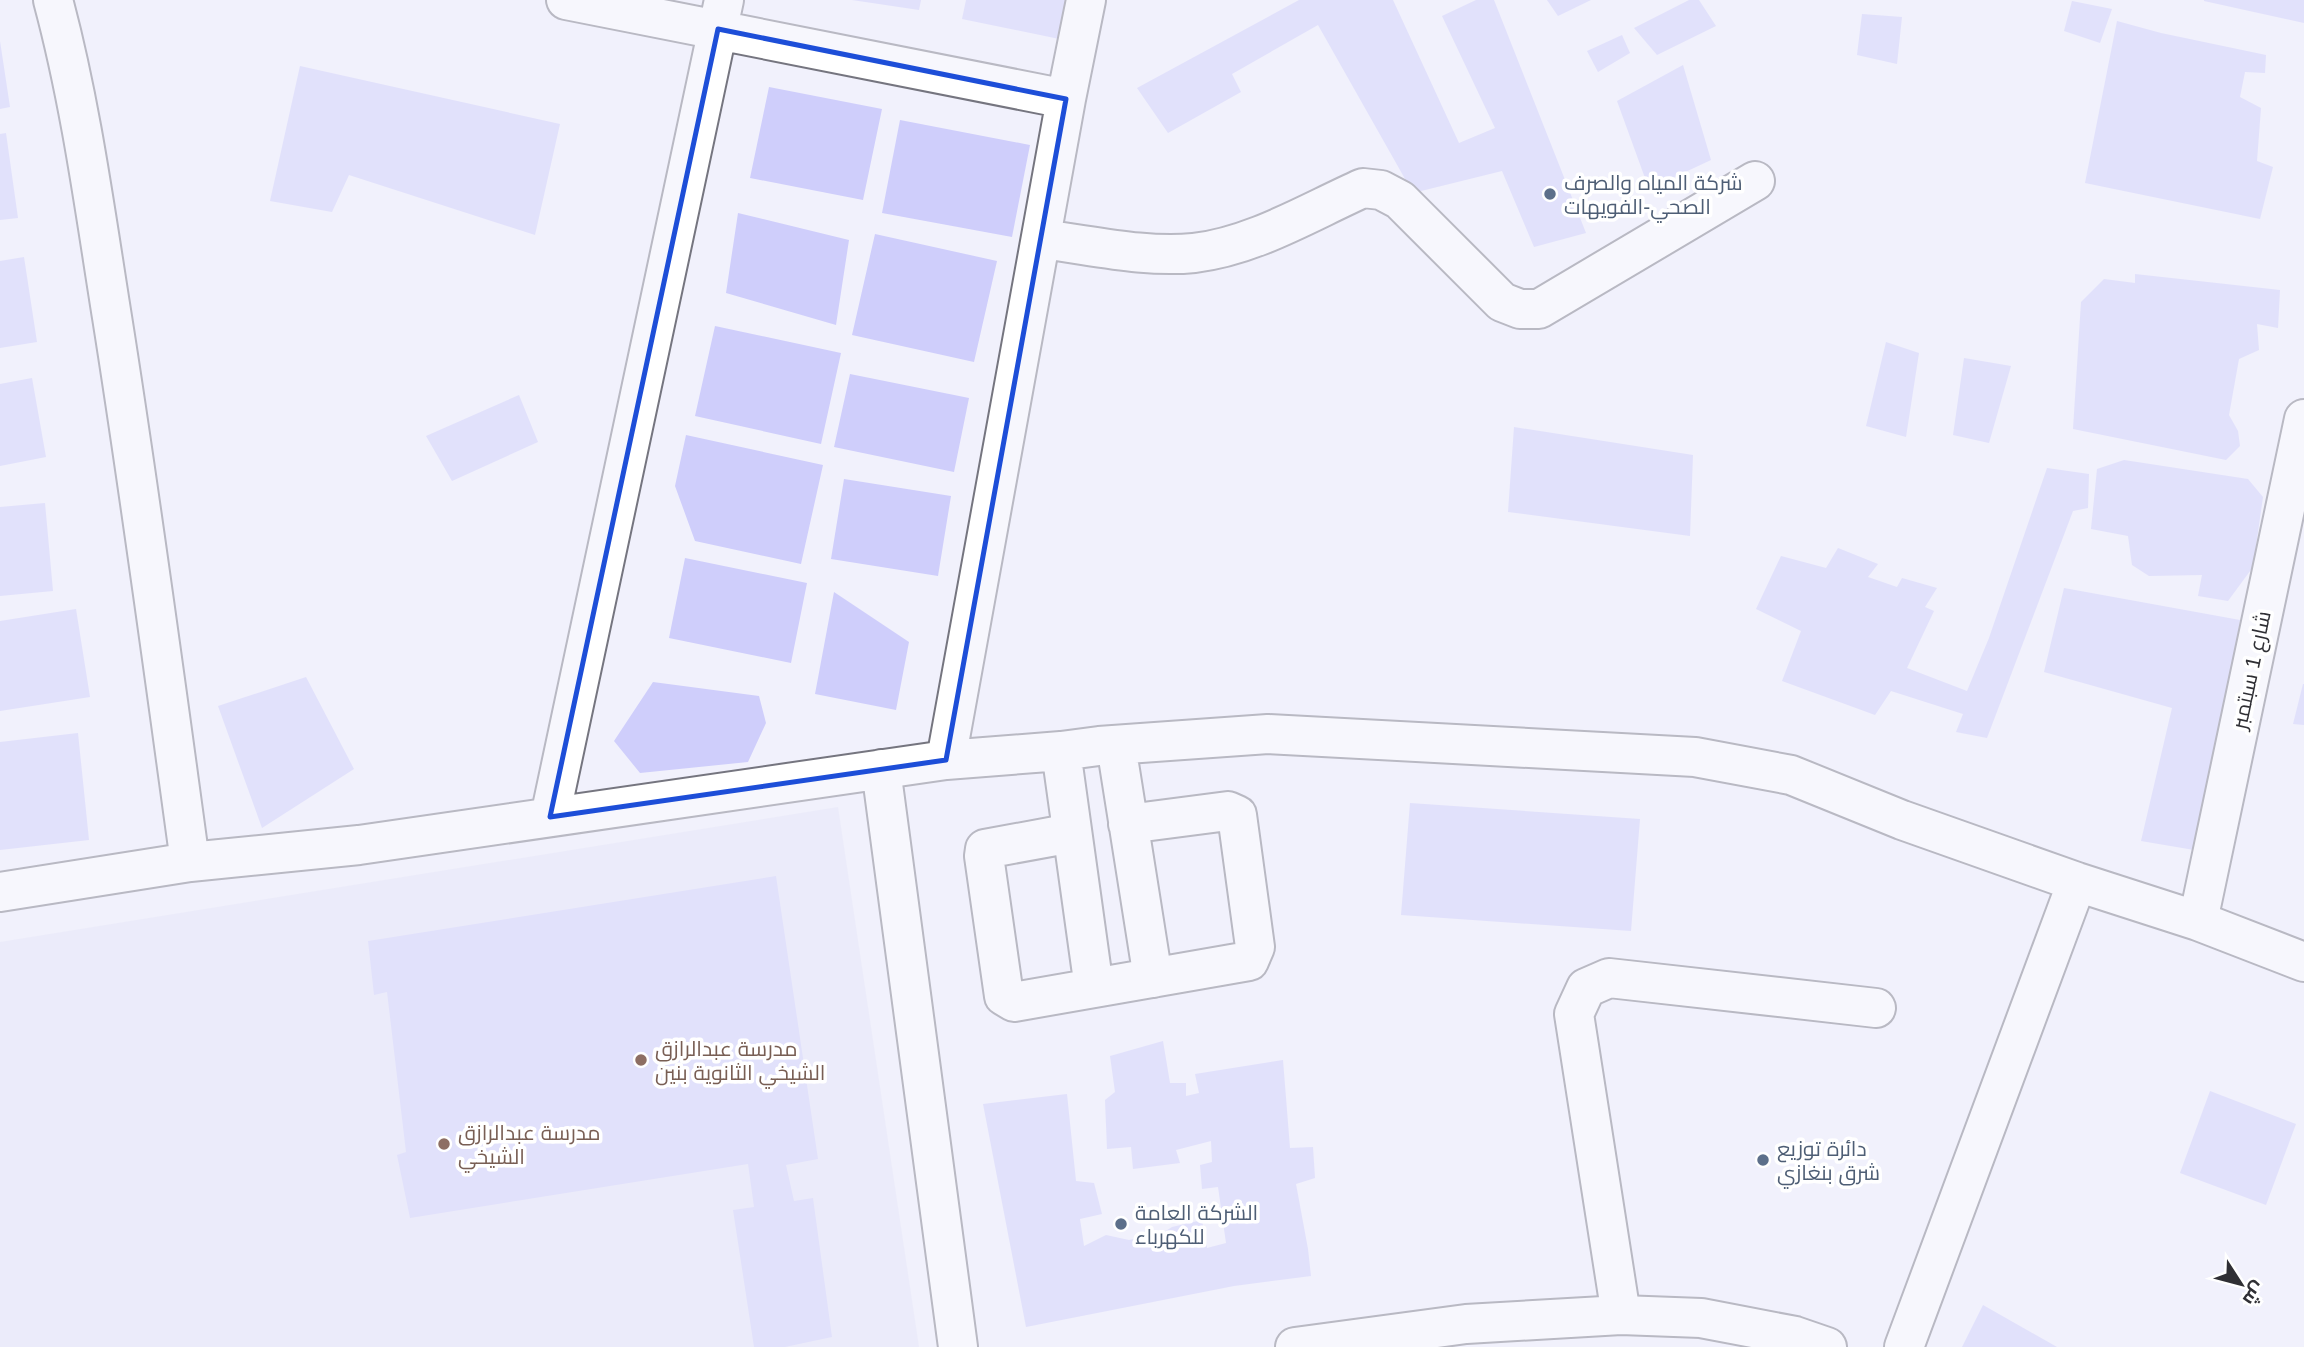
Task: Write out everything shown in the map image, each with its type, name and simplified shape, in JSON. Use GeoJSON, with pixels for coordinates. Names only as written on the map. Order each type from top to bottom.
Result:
{"type":"FeatureCollection","features":[{"type":"Feature","properties":{"kind":"street"},"geometry":{"type":"LineString","coordinates":[[53,0],[81,121],[144,523],[190,862]]}},
{"type":"Feature","properties":{"kind":"street"},"geometry":{"type":"LineString","coordinates":[[566,0],[721,14],[1066,99]]}},
{"type":"Feature","properties":{"kind":"street"},"geometry":{"type":"LineString","coordinates":[[946,760],[1086,0]]}},
{"type":"Feature","properties":{"kind":"street"},"geometry":{"type":"LineString","coordinates":[[550,817],[721,14]]}},
{"type":"Feature","properties":{"kind":"street"},"geometry":{"type":"LineString","coordinates":[[1041,239],[1145,253],[1195,253],[1250,240],[1363,188],[1381,190],[1400,200],[1502,302],[1520,309],[1539,309],[1755,181]]}},
{"type":"Feature","properties":{"kind":"street","name":"شارع 1 سبتمبر"},"geometry":{"type":"LineString","coordinates":[[2198,921],[2304,419]]}},
{"type":"Feature","properties":{"kind":"street"},"geometry":{"type":"LineString","coordinates":[[0,892],[190,862],[359,845],[946,760],[1268,734],[1695,757],[1791,775],[1902,820],[2077,882],[2198,921],[2304,962]]}},
{"type":"Feature","properties":{"kind":"street"},"geometry":{"type":"LineString","coordinates":[[1116,745],[1153,978]]}},
{"type":"Feature","properties":{"kind":"street"},"geometry":{"type":"LineString","coordinates":[[1061,751],[1094,988]]}},
{"type":"Feature","properties":{"kind":"street"},"geometry":{"type":"LineString","coordinates":[[881,769],[958,1347]]}},
{"type":"Feature","properties":{"kind":"street"},"geometry":{"type":"LineString","coordinates":[[1072,833],[985,849],[1004,996],[1014,1002],[1249,961],[1255,947],[1237,815],[1228,811],[1128,824]]}},
{"type":"Feature","properties":{"kind":"street"},"geometry":{"type":"LineString","coordinates":[[1905,1347],[2077,882]]}},
{"type":"Feature","properties":{"kind":"street"},"geometry":{"type":"LineString","coordinates":[[1621,1315],[1574,1014],[1586,988],[1609,978],[1876,1008]]}},
{"type":"Feature","properties":{"kind":"street"},"geometry":{"type":"LineString","coordinates":[[1295,1347],[1466,1324],[1621,1315],[1702,1318],[1795,1336],[1827,1347]]}},
{"type":"Feature","properties":{"kind":"highlighted area"},"geometry":{"type":"Polygon","coordinates":[[[718,29],[1066,99],[946,760],[550,817],[718,29]]]}},
{"type":"Feature","properties":{"kind":"shaded area","name":"مدرسة عبدالرازق الشيخي"},"geometry":{"type":"Polygon","coordinates":[[[838,807],[919,1347],[0,1347],[0,942],[838,807]]]}},
{"type":"Feature","properties":{"kind":"building"},"geometry":{"type":"Polygon","coordinates":[[[852,0],[921,0],[919,10],[852,0]]]}},
{"type":"Feature","properties":{"kind":"building"},"geometry":{"type":"Polygon","coordinates":[[[966,0],[1080,0],[1069,41],[962,19],[966,0]]]}},
{"type":"Feature","properties":{"kind":"building"},"geometry":{"type":"Polygon","coordinates":[[[1299,0],[1393,0],[1459,143],[1495,128],[1442,16],[1476,0],[1494,0],[1586,233],[1534,247],[1502,171],[1413,193],[1318,25],[1232,74],[1241,92],[1168,133],[1137,88],[1299,0]]]}},
{"type":"Feature","properties":{"kind":"building"},"geometry":{"type":"Polygon","coordinates":[[[1547,0],[1591,0],[1558,16],[1547,0]]]}},
{"type":"Feature","properties":{"kind":"building"},"geometry":{"type":"Polygon","coordinates":[[[1689,0],[1699,0],[1716,26],[1657,55],[1634,28],[1689,0]]]}},
{"type":"Feature","properties":{"kind":"building"},"geometry":{"type":"Polygon","coordinates":[[[2304,0],[2304,23],[2204,1],[2304,0]]]}},
{"type":"Feature","properties":{"kind":"building"},"geometry":{"type":"Polygon","coordinates":[[[2072,1],[2112,9],[2100,43],[2064,31],[2072,1]]]}},
{"type":"Feature","properties":{"kind":"building"},"geometry":{"type":"Polygon","coordinates":[[[1862,14],[1902,17],[1897,64],[1857,55],[1862,14]]]}},
{"type":"Feature","properties":{"kind":"building"},"geometry":{"type":"Polygon","coordinates":[[[2117,21],[2266,55],[2265,73],[2245,72],[2240,97],[2261,108],[2257,161],[2273,167],[2260,219],[2085,183],[2117,21]]]}},
{"type":"Feature","properties":{"kind":"building"},"geometry":{"type":"Polygon","coordinates":[[[1622,35],[1630,53],[1598,72],[1587,51],[1622,35]]]}},
{"type":"Feature","properties":{"kind":"building"},"geometry":{"type":"Polygon","coordinates":[[[0,41],[10,107],[0,109],[0,41]]]}},
{"type":"Feature","properties":{"kind":"building"},"geometry":{"type":"Polygon","coordinates":[[[1683,65],[1711,160],[1649,189],[1617,101],[1683,65]]]}},
{"type":"Feature","properties":{"kind":"building"},"geometry":{"type":"Polygon","coordinates":[[[300,66],[560,124],[535,235],[349,175],[332,212],[270,201],[300,66]]]}},
{"type":"Feature","properties":{"kind":"building"},"geometry":{"type":"Polygon","coordinates":[[[769,87],[882,109],[863,200],[750,178],[769,87]]]}},
{"type":"Feature","properties":{"kind":"building"},"geometry":{"type":"Polygon","coordinates":[[[900,120],[1030,145],[1012,237],[882,213],[900,120]]]}},
{"type":"Feature","properties":{"kind":"building"},"geometry":{"type":"Polygon","coordinates":[[[6,133],[18,218],[0,220],[0,134],[6,133]]]}},
{"type":"Feature","properties":{"kind":"building"},"geometry":{"type":"Polygon","coordinates":[[[738,213],[849,240],[836,325],[726,293],[738,213]]]}},
{"type":"Feature","properties":{"kind":"building"},"geometry":{"type":"Polygon","coordinates":[[[875,234],[997,261],[974,362],[852,335],[875,234]]]}},
{"type":"Feature","properties":{"kind":"building"},"geometry":{"type":"Polygon","coordinates":[[[24,257],[37,342],[0,348],[0,261],[24,257]]]}},
{"type":"Feature","properties":{"kind":"building"},"geometry":{"type":"Polygon","coordinates":[[[2135,274],[2280,290],[2278,328],[2257,324],[2259,350],[2239,359],[2229,415],[2238,431],[2240,446],[2226,460],[2073,429],[2081,302],[2104,279],[2135,283],[2135,274]]]}},
{"type":"Feature","properties":{"kind":"building"},"geometry":{"type":"Polygon","coordinates":[[[715,326],[841,353],[821,444],[695,416],[715,326]]]}},
{"type":"Feature","properties":{"kind":"building"},"geometry":{"type":"Polygon","coordinates":[[[1886,342],[1919,353],[1906,437],[1866,426],[1886,342]]]}},
{"type":"Feature","properties":{"kind":"building"},"geometry":{"type":"Polygon","coordinates":[[[1964,358],[2011,366],[1989,443],[1953,435],[1964,358]]]}},
{"type":"Feature","properties":{"kind":"building"},"geometry":{"type":"Polygon","coordinates":[[[850,374],[969,398],[954,472],[834,447],[850,374]]]}},
{"type":"Feature","properties":{"kind":"building"},"geometry":{"type":"Polygon","coordinates":[[[32,378],[46,457],[0,466],[0,384],[32,378]]]}},
{"type":"Feature","properties":{"kind":"building"},"geometry":{"type":"Polygon","coordinates":[[[519,395],[538,442],[452,481],[426,436],[519,395]]]}},
{"type":"Feature","properties":{"kind":"building"},"geometry":{"type":"Polygon","coordinates":[[[1514,427],[1693,455],[1690,536],[1508,512],[1514,427]]]}},
{"type":"Feature","properties":{"kind":"building"},"geometry":{"type":"Polygon","coordinates":[[[686,435],[823,465],[801,564],[695,541],[675,486],[686,435]]]}},
{"type":"Feature","properties":{"kind":"building"},"geometry":{"type":"Polygon","coordinates":[[[2124,460],[2248,479],[2263,497],[2253,567],[2228,601],[2198,596],[2202,575],[2149,576],[2132,565],[2128,536],[2091,529],[2097,469],[2124,460]]]}},
{"type":"Feature","properties":{"kind":"building"},"geometry":{"type":"Polygon","coordinates":[[[2047,468],[2089,474],[2088,508],[2073,511],[1987,738],[1956,732],[1963,714],[1891,691],[1875,715],[1782,681],[1801,631],[1756,609],[1781,556],[1826,568],[1838,548],[1878,564],[1868,577],[1897,587],[1902,578],[1937,588],[1925,607],[1934,611],[1907,668],[1967,691],[1989,638],[2047,468]]]}},
{"type":"Feature","properties":{"kind":"building"},"geometry":{"type":"Polygon","coordinates":[[[844,479],[951,496],[938,576],[831,559],[844,479]]]}},
{"type":"Feature","properties":{"kind":"building"},"geometry":{"type":"Polygon","coordinates":[[[45,503],[53,591],[0,596],[0,507],[45,503]]]}},
{"type":"Feature","properties":{"kind":"building"},"geometry":{"type":"Polygon","coordinates":[[[685,558],[807,583],[791,663],[669,638],[685,558]]]}},
{"type":"Feature","properties":{"kind":"building"},"geometry":{"type":"Polygon","coordinates":[[[2064,588],[2240,620],[2200,851],[2141,841],[2172,708],[2044,672],[2064,588]]]}},
{"type":"Feature","properties":{"kind":"building"},"geometry":{"type":"Polygon","coordinates":[[[834,592],[909,642],[896,710],[815,694],[834,592]]]}},
{"type":"Feature","properties":{"kind":"building"},"geometry":{"type":"Polygon","coordinates":[[[76,609],[90,697],[0,711],[0,621],[76,609]]]}},
{"type":"Feature","properties":{"kind":"building"},"geometry":{"type":"Polygon","coordinates":[[[306,677],[354,769],[262,828],[218,706],[306,677]]]}},
{"type":"Feature","properties":{"kind":"building"},"geometry":{"type":"Polygon","coordinates":[[[653,682],[759,696],[766,723],[748,762],[640,773],[614,741],[653,682]]]}},
{"type":"Feature","properties":{"kind":"building"},"geometry":{"type":"Polygon","coordinates":[[[2303,684],[2304,725],[2293,724],[2303,684]]]}},
{"type":"Feature","properties":{"kind":"building"},"geometry":{"type":"Polygon","coordinates":[[[78,733],[89,840],[0,850],[0,742],[78,733]]]}},
{"type":"Feature","properties":{"kind":"building"},"geometry":{"type":"Polygon","coordinates":[[[1410,803],[1640,819],[1631,931],[1401,915],[1410,803]]]}},
{"type":"Feature","properties":{"kind":"building"},"geometry":{"type":"Polygon","coordinates":[[[776,876],[818,1159],[786,1165],[794,1201],[813,1198],[832,1337],[785,1347],[754,1347],[733,1210],[754,1207],[748,1164],[410,1218],[397,1155],[406,1152],[387,992],[374,995],[368,941],[776,876]]]}},
{"type":"Feature","properties":{"kind":"building"},"geometry":{"type":"Polygon","coordinates":[[[1163,1041],[1170,1083],[1186,1083],[1186,1096],[1199,1093],[1195,1074],[1283,1060],[1290,1148],[1313,1147],[1315,1178],[1296,1184],[1311,1276],[1234,1286],[1026,1327],[983,1104],[1067,1094],[1076,1181],[1094,1183],[1102,1214],[1080,1219],[1084,1246],[1106,1235],[1129,1240],[1161,1234],[1172,1227],[1202,1220],[1207,1248],[1226,1243],[1218,1187],[1202,1189],[1200,1165],[1212,1162],[1211,1141],[1176,1150],[1180,1163],[1133,1169],[1131,1147],[1107,1149],[1105,1100],[1115,1092],[1110,1056],[1163,1041]]]}},
{"type":"Feature","properties":{"kind":"building"},"geometry":{"type":"Polygon","coordinates":[[[2210,1091],[2296,1124],[2266,1205],[2180,1173],[2210,1091]]]}},
{"type":"Feature","properties":{"kind":"building"},"geometry":{"type":"Polygon","coordinates":[[[1983,1305],[2057,1347],[1962,1347],[1983,1305]]]}},
{"type":"Feature","properties":{"kind":"place","name":"شركة المياه والصرف الصحي-الفويهات"},"geometry":{"type":"Point","coordinates":[1550,194]}},
{"type":"Feature","properties":{"kind":"place","name":"مدرسة عبدالرازق الشيخي الثانوية بنين"},"geometry":{"type":"Point","coordinates":[641,1060]}},
{"type":"Feature","properties":{"kind":"place","name":"مدرسة عبدالرازق الشيخي"},"geometry":{"type":"Point","coordinates":[444,1144]}},
{"type":"Feature","properties":{"kind":"place","name":"دائرة توزيع شرق بنغازي"},"geometry":{"type":"Point","coordinates":[1763,1160]}},
{"type":"Feature","properties":{"kind":"place","name":"الشركة العامة للكهرباء"},"geometry":{"type":"Point","coordinates":[1121,1224]}}]}
